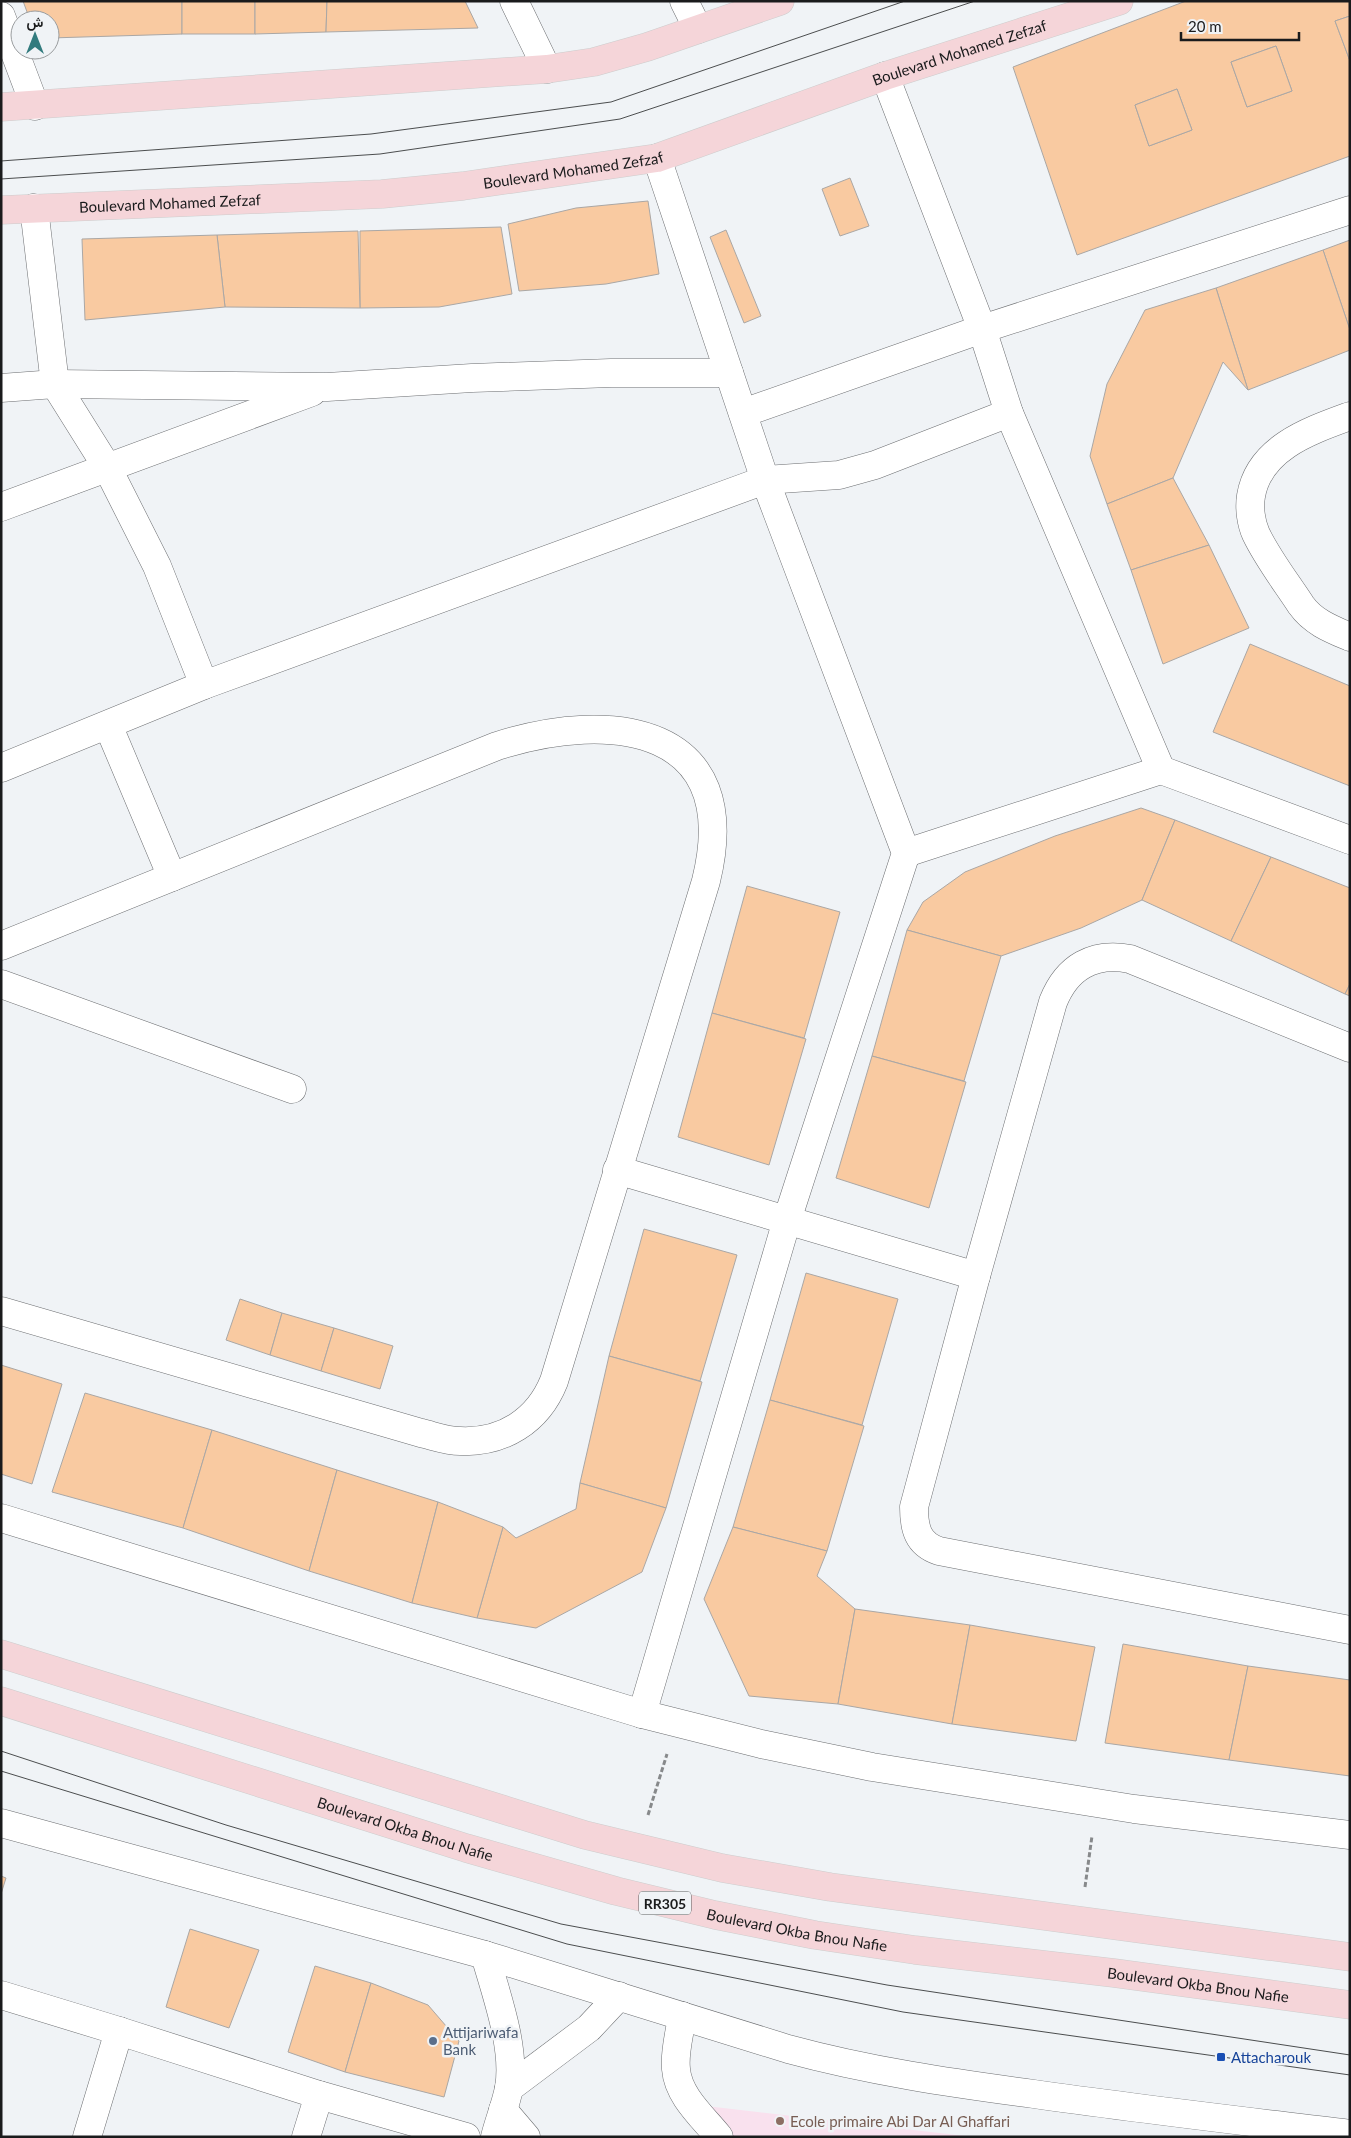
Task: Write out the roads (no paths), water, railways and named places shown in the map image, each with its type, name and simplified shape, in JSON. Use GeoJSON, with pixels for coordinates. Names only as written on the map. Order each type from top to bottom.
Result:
{"type":"FeatureCollection","features":[{"type":"Feature","properties":{"kind":"main road"},"geometry":{"type":"LineString","coordinates":[[1,107],[547,69],[594,62],[780,1]]}},
{"type":"Feature","properties":{"kind":"main road","name":"Boulevard Mohamed Zefzaf"},"geometry":{"type":"LineString","coordinates":[[1,210],[382,194],[463,186],[657,158],[885,76],[1118,1]]}},
{"type":"Feature","properties":{"kind":"main road"},"geometry":{"type":"LineString","coordinates":[[1,1654],[585,1835],[722,1868],[830,1887],[1350,1957]]}},
{"type":"Feature","properties":{"kind":"main road","name":"Boulevard Okba Bnou Nafie"},"geometry":{"type":"LineString","coordinates":[[1,1701],[466,1848],[616,1890],[715,1915],[815,1935],[906,1949],[1114,1973],[1350,2005]]}},
{"type":"Feature","properties":{"kind":"street"},"geometry":{"type":"LineString","coordinates":[[514,1],[547,69]]}},
{"type":"Feature","properties":{"kind":"street"},"geometry":{"type":"LineString","coordinates":[[684,1],[698,29]]}},
{"type":"Feature","properties":{"kind":"street"},"geometry":{"type":"LineString","coordinates":[[1,16],[35,106]]}},
{"type":"Feature","properties":{"kind":"street"},"geometry":{"type":"LineString","coordinates":[[885,76],[982,329],[1009,413],[1161,770]]}},
{"type":"Feature","properties":{"kind":"street"},"geometry":{"type":"LineString","coordinates":[[642,1714],[787,1220],[906,852],[765,480],[657,158]]}},
{"type":"Feature","properties":{"kind":"street"},"geometry":{"type":"LineString","coordinates":[[34,208],[54,384],[107,467],[157,566],[204,685]]}},
{"type":"Feature","properties":{"kind":"street"},"geometry":{"type":"LineString","coordinates":[[743,413],[982,329],[1350,210]]}},
{"type":"Feature","properties":{"kind":"street"},"geometry":{"type":"LineString","coordinates":[[1,388],[54,384],[327,387],[472,378],[611,373],[729,373]]}},
{"type":"Feature","properties":{"kind":"street"},"geometry":{"type":"LineString","coordinates":[[1,507],[327,387]]}},
{"type":"Feature","properties":{"kind":"street"},"geometry":{"type":"LineString","coordinates":[[1,768],[204,685],[765,480],[839,474],[875,465],[1009,413]]}},
{"type":"Feature","properties":{"kind":"street"},"geometry":{"type":"LineString","coordinates":[[1350,416],[1309,431],[1286,444],[1269,459],[1259,472],[1252,487],[1250,502],[1251,520],[1256,534],[1306,613],[1323,626],[1350,637]]}},
{"type":"Feature","properties":{"kind":"street"},"geometry":{"type":"LineString","coordinates":[[108,725],[172,877]]}},
{"type":"Feature","properties":{"kind":"street"},"geometry":{"type":"LineString","coordinates":[[1,946],[497,746],[520,739],[560,731],[611,730],[655,739],[689,762],[704,784],[709,796],[714,823],[713,851],[706,881],[548,1394],[528,1421],[497,1435],[477,1441],[457,1441],[421,1434],[1,1311]]}},
{"type":"Feature","properties":{"kind":"street"},"geometry":{"type":"LineString","coordinates":[[906,852],[1161,770],[1350,840]]}},
{"type":"Feature","properties":{"kind":"street"},"geometry":{"type":"LineString","coordinates":[[1350,1048],[1130,960],[1108,958],[1085,963],[1062,984],[1053,1002],[915,1500],[915,1529],[929,1548],[1350,1630]]}},
{"type":"Feature","properties":{"kind":"street"},"geometry":{"type":"LineString","coordinates":[[1,984],[292,1088]]}},
{"type":"Feature","properties":{"kind":"street"},"geometry":{"type":"LineString","coordinates":[[617,1170],[976,1276]]}},
{"type":"Feature","properties":{"kind":"street"},"geometry":{"type":"LineString","coordinates":[[1,1518],[642,1714],[761,1744],[872,1767],[1097,1804],[1350,1836]]}},
{"type":"Feature","properties":{"kind":"street"},"geometry":{"type":"LineString","coordinates":[[1,1824],[486,1955],[823,2058],[920,2078],[1082,2101],[1350,2134]]}},
{"type":"Feature","properties":{"kind":"street"},"geometry":{"type":"LineString","coordinates":[[486,1955],[505,2031],[509,2059],[506,2099],[495,2137]]}},
{"type":"Feature","properties":{"kind":"street"},"geometry":{"type":"LineString","coordinates":[[1,1995],[319,2095],[466,2137]]}},
{"type":"Feature","properties":{"kind":"street"},"geometry":{"type":"LineString","coordinates":[[506,2099],[589,2028],[619,1996]]}},
{"type":"Feature","properties":{"kind":"street"},"geometry":{"type":"LineString","coordinates":[[682,2016],[675,2069],[678,2082],[684,2095],[719,2137]]}},
{"type":"Feature","properties":{"kind":"street"},"geometry":{"type":"LineString","coordinates":[[87,2137],[119,2031]]}},
{"type":"Feature","properties":{"kind":"street"},"geometry":{"type":"LineString","coordinates":[[306,2137],[319,2095]]}},
{"type":"Feature","properties":{"kind":"street"},"geometry":{"type":"LineString","coordinates":[[506,2099],[526,2137]]}},
{"type":"Feature","properties":{"kind":"tram line"},"geometry":{"type":"LineString","coordinates":[[1,161],[371,134],[611,102],[905,1]]}},
{"type":"Feature","properties":{"kind":"tram line"},"geometry":{"type":"LineString","coordinates":[[1,179],[380,154],[620,119],[975,1]]}},
{"type":"Feature","properties":{"kind":"tram line"},"geometry":{"type":"LineString","coordinates":[[1,1751],[226,1825],[561,1924],[887,1985],[1350,2055]]}},
{"type":"Feature","properties":{"kind":"tram line"},"geometry":{"type":"LineString","coordinates":[[1,1771],[567,1944],[903,2012],[1350,2075]]}},
{"type":"Feature","properties":{"kind":"place","name":"Attijariwafa Bank"},"geometry":{"type":"Point","coordinates":[433,2041]}},
{"type":"Feature","properties":{"kind":"place","name":"Attacharouk"},"geometry":{"type":"Point","coordinates":[1221,2057]}},
{"type":"Feature","properties":{"kind":"place","name":"Ecole primaire Abi Dar Al Ghaffari"},"geometry":{"type":"Point","coordinates":[780,2121]}}]}
